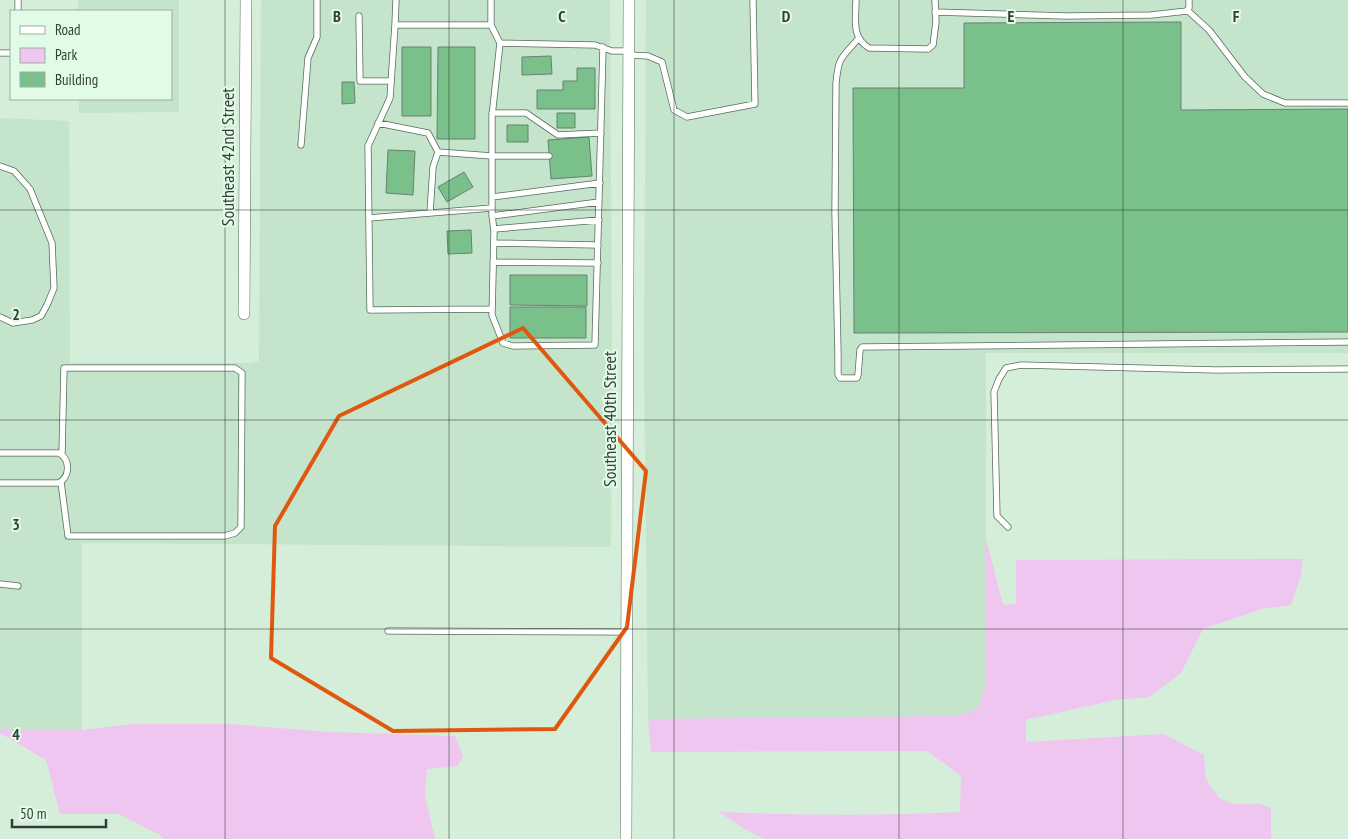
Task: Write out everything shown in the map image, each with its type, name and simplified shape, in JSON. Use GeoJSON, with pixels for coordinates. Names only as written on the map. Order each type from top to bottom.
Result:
{"type":"FeatureCollection","features":[{"type":"Feature","properties":{"kind":"street","name":"Southeast 42nd Street"},"geometry":{"type":"LineString","coordinates":[[244,314],[246,0]]}},
{"type":"Feature","properties":{"kind":"street","name":"Southeast 40th Street"},"geometry":{"type":"LineString","coordinates":[[626,839],[629,0]]}},
{"type":"Feature","properties":{"kind":"lane"},"geometry":{"type":"LineString","coordinates":[[301,145],[308,58],[317,37],[316,0]]}},
{"type":"Feature","properties":{"kind":"lane"},"geometry":{"type":"LineString","coordinates":[[396,0],[390,98],[368,146],[370,310],[492,309]]}},
{"type":"Feature","properties":{"kind":"lane"},"geometry":{"type":"LineString","coordinates":[[491,0],[491,25],[500,43],[492,113],[492,216],[494,230],[492,315],[503,343],[514,346],[595,345],[602,47]]}},
{"type":"Feature","properties":{"kind":"lane"},"geometry":{"type":"LineString","coordinates":[[500,43],[595,45],[612,51],[648,56],[662,62],[674,110],[687,117],[755,104],[752,0]]}},
{"type":"Feature","properties":{"kind":"lane"},"geometry":{"type":"LineString","coordinates":[[856,0],[856,34],[858,39],[869,48],[928,49],[933,45],[935,0]]}},
{"type":"Feature","properties":{"kind":"lane"},"geometry":{"type":"LineString","coordinates":[[1188,10],[1189,0]]}},
{"type":"Feature","properties":{"kind":"lane"},"geometry":{"type":"LineString","coordinates":[[935,12],[1142,16],[1188,10]]}},
{"type":"Feature","properties":{"kind":"lane"},"geometry":{"type":"LineString","coordinates":[[1188,10],[1209,30],[1245,76],[1262,94],[1285,103],[1348,103]]}},
{"type":"Feature","properties":{"kind":"lane"},"geometry":{"type":"LineString","coordinates":[[359,16],[360,81],[391,82]]}},
{"type":"Feature","properties":{"kind":"lane"},"geometry":{"type":"LineString","coordinates":[[395,25],[491,25]]}},
{"type":"Feature","properties":{"kind":"lane"},"geometry":{"type":"LineString","coordinates":[[858,39],[842,55],[838,64],[836,83],[835,212],[838,374],[840,378],[856,378],[858,376],[860,350],[862,347],[1348,342]]}},
{"type":"Feature","properties":{"kind":"lane"},"geometry":{"type":"LineString","coordinates":[[492,113],[526,113],[558,135],[601,133]]}},
{"type":"Feature","properties":{"kind":"lane"},"geometry":{"type":"LineString","coordinates":[[378,123],[428,133],[438,152],[433,167],[430,213]]}},
{"type":"Feature","properties":{"kind":"lane"},"geometry":{"type":"LineString","coordinates":[[438,152],[492,156],[549,156]]}},
{"type":"Feature","properties":{"kind":"lane"},"geometry":{"type":"LineString","coordinates":[[0,166],[14,171],[30,189],[52,243],[54,288],[48,305],[41,316],[32,320],[13,323],[0,317]]}},
{"type":"Feature","properties":{"kind":"lane"},"geometry":{"type":"LineString","coordinates":[[492,197],[600,183]]}},
{"type":"Feature","properties":{"kind":"lane"},"geometry":{"type":"LineString","coordinates":[[492,216],[599,202]]}},
{"type":"Feature","properties":{"kind":"lane"},"geometry":{"type":"LineString","coordinates":[[369,218],[492,208]]}},
{"type":"Feature","properties":{"kind":"lane"},"geometry":{"type":"LineString","coordinates":[[494,230],[599,220]]}},
{"type":"Feature","properties":{"kind":"lane"},"geometry":{"type":"LineString","coordinates":[[494,243],[598,245]]}},
{"type":"Feature","properties":{"kind":"lane"},"geometry":{"type":"LineString","coordinates":[[493,262],[598,263]]}},
{"type":"Feature","properties":{"kind":"lane"},"geometry":{"type":"LineString","coordinates":[[1008,527],[997,516],[994,392],[999,378],[1006,368],[1021,365],[1216,370],[1348,369]]}},
{"type":"Feature","properties":{"kind":"lane"},"geometry":{"type":"LineString","coordinates":[[0,483],[61,482],[65,478],[68,467],[62,454],[64,368],[235,368],[242,372],[242,527],[235,533],[224,536],[68,536],[61,482]]}},
{"type":"Feature","properties":{"kind":"lane"},"geometry":{"type":"LineString","coordinates":[[0,453],[62,454]]}},
{"type":"Feature","properties":{"kind":"lane"},"geometry":{"type":"LineString","coordinates":[[0,584],[18,586]]}},
{"type":"Feature","properties":{"kind":"lane"},"geometry":{"type":"LineString","coordinates":[[388,631],[626,632]]}},
{"type":"Feature","properties":{"kind":"highlighted area"},"geometry":{"type":"Polygon","coordinates":[[[523,328],[646,471],[627,627],[555,729],[393,731],[271,658],[275,526],[339,416],[523,328]]]}},
{"type":"Feature","properties":{"kind":"shaded area"},"geometry":{"type":"Polygon","coordinates":[[[78,0],[179,0],[179,112],[79,113],[79,100],[172,100],[172,10],[78,10],[78,0]]]}},
{"type":"Feature","properties":{"kind":"shaded area"},"geometry":{"type":"Polygon","coordinates":[[[261,0],[610,0],[611,547],[82,543],[82,730],[0,729],[0,118],[69,121],[70,363],[249,363],[259,361],[261,0]]]}},
{"type":"Feature","properties":{"kind":"shaded area"},"geometry":{"type":"Polygon","coordinates":[[[646,0],[1348,0],[1348,353],[986,353],[986,681],[982,702],[969,714],[949,716],[648,719],[644,364],[646,0]]]}},
{"type":"Feature","properties":{"kind":"green space"},"geometry":{"type":"Polygon","coordinates":[[[986,538],[1003,605],[1016,604],[1016,560],[1303,559],[1300,578],[1291,605],[1262,609],[1203,629],[1181,673],[1149,697],[1115,700],[1026,720],[1026,742],[1164,734],[1204,755],[1206,779],[1219,798],[1233,804],[1260,804],[1271,808],[1271,839],[765,839],[748,831],[719,812],[840,815],[960,812],[961,776],[927,751],[651,752],[648,719],[949,716],[972,711],[982,698],[986,681],[986,538]]]}},
{"type":"Feature","properties":{"kind":"green space"},"geometry":{"type":"Polygon","coordinates":[[[133,724],[230,724],[328,732],[455,736],[463,756],[458,766],[427,769],[425,795],[435,839],[164,839],[160,835],[119,814],[60,814],[46,760],[0,733],[0,729],[82,730],[133,724]]]}},
{"type":"Feature","properties":{"kind":"building"},"geometry":{"type":"Polygon","coordinates":[[[1181,22],[1181,110],[1348,109],[1348,332],[854,333],[853,88],[964,88],[964,23],[1181,22]]]}},
{"type":"Feature","properties":{"kind":"building"},"geometry":{"type":"Polygon","coordinates":[[[402,47],[431,47],[431,116],[402,116],[402,47]]]}},
{"type":"Feature","properties":{"kind":"building"},"geometry":{"type":"Polygon","coordinates":[[[438,47],[475,47],[475,139],[437,139],[438,47]]]}},
{"type":"Feature","properties":{"kind":"building"},"geometry":{"type":"Polygon","coordinates":[[[551,56],[552,74],[522,75],[522,57],[551,56]]]}},
{"type":"Feature","properties":{"kind":"building"},"geometry":{"type":"Polygon","coordinates":[[[577,68],[595,68],[595,109],[537,109],[537,90],[563,90],[563,81],[577,81],[577,68]]]}},
{"type":"Feature","properties":{"kind":"building"},"geometry":{"type":"Polygon","coordinates":[[[342,82],[354,82],[355,103],[342,104],[342,82]]]}},
{"type":"Feature","properties":{"kind":"building"},"geometry":{"type":"Polygon","coordinates":[[[557,113],[575,113],[575,128],[557,128],[557,113]]]}},
{"type":"Feature","properties":{"kind":"building"},"geometry":{"type":"Polygon","coordinates":[[[507,125],[528,125],[528,142],[507,142],[507,125]]]}},
{"type":"Feature","properties":{"kind":"building"},"geometry":{"type":"Polygon","coordinates":[[[589,137],[592,176],[551,179],[548,140],[589,137]]]}},
{"type":"Feature","properties":{"kind":"building"},"geometry":{"type":"Polygon","coordinates":[[[388,150],[415,151],[413,195],[386,193],[388,150]]]}},
{"type":"Feature","properties":{"kind":"building"},"geometry":{"type":"Polygon","coordinates":[[[464,172],[473,187],[447,202],[438,187],[464,172]]]}},
{"type":"Feature","properties":{"kind":"building"},"geometry":{"type":"Polygon","coordinates":[[[471,230],[472,253],[448,254],[447,231],[471,230]]]}},
{"type":"Feature","properties":{"kind":"building"},"geometry":{"type":"Polygon","coordinates":[[[510,275],[587,275],[587,306],[510,305],[510,275]]]}},
{"type":"Feature","properties":{"kind":"building"},"geometry":{"type":"Polygon","coordinates":[[[510,307],[586,307],[586,338],[510,338],[510,307]]]}}]}
